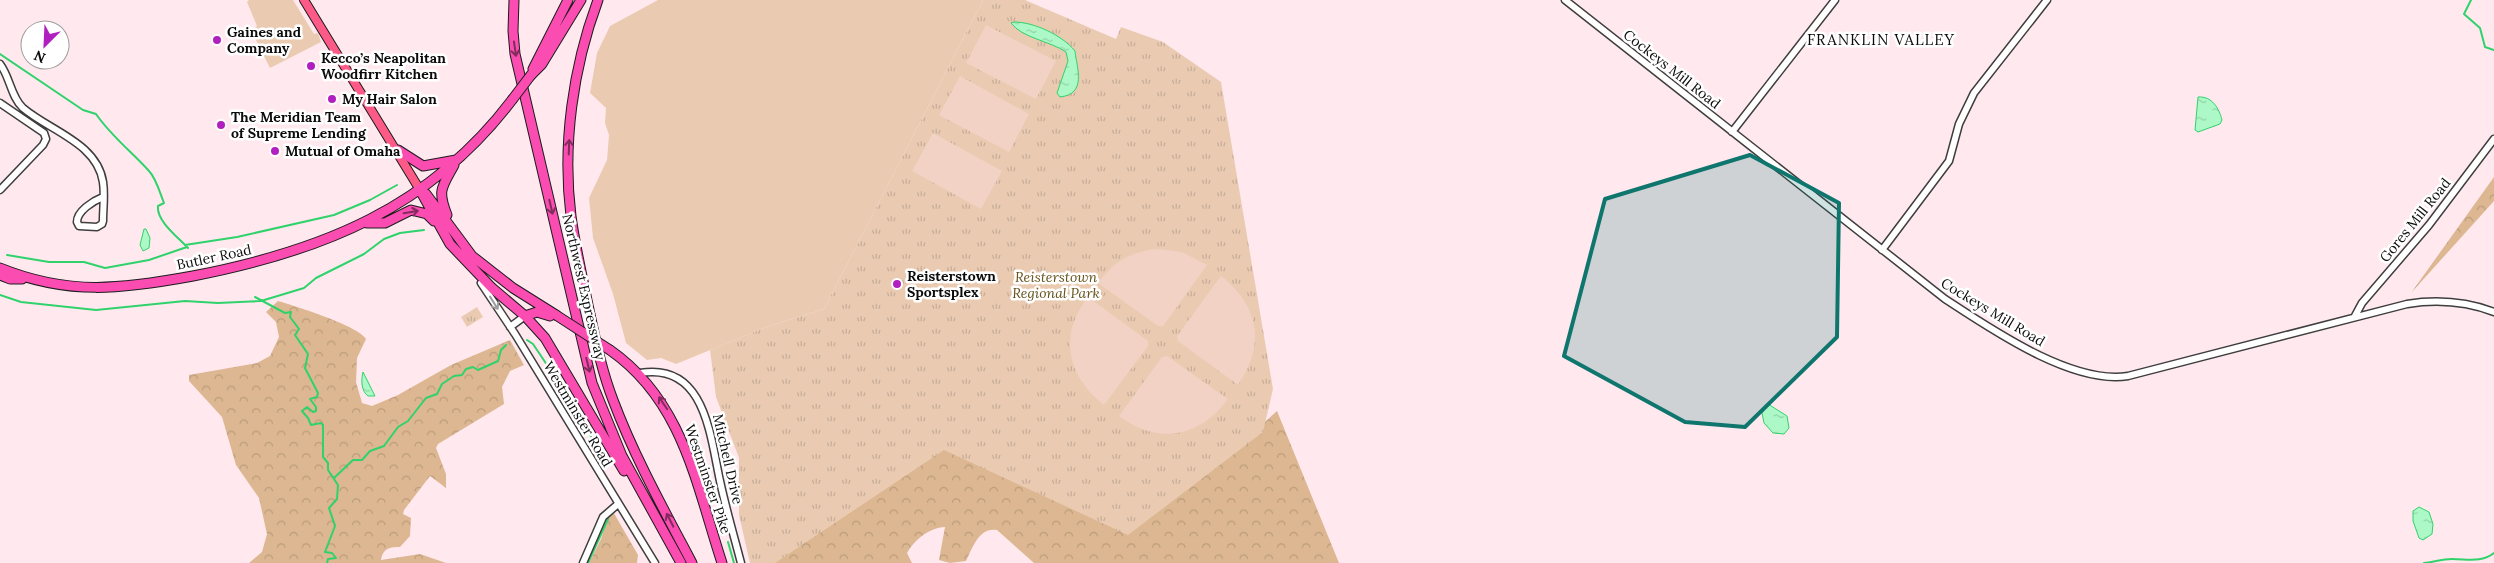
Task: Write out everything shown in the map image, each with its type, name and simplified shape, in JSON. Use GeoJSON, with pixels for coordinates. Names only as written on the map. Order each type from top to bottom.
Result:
{"type":"FeatureCollection","features":[{"type":"Feature","properties":{"kind":"highway","name":"Northwest Expressway"},"geometry":{"type":"LineString","coordinates":[[514,0],[513,31],[515,54],[592,382],[622,456],[680,563]]}},
{"type":"Feature","properties":{"kind":"highway"},"geometry":{"type":"LineString","coordinates":[[531,75],[568,0]]}},
{"type":"Feature","properties":{"kind":"highway"},"geometry":{"type":"LineString","coordinates":[[531,75],[542,64],[581,0]]}},
{"type":"Feature","properties":{"kind":"highway","name":"Northwest Expressway"},"geometry":{"type":"LineString","coordinates":[[598,0],[582,52],[571,122],[569,177],[571,214],[598,350],[612,399],[633,447],[692,563]]}},
{"type":"Feature","properties":{"kind":"highway","name":"Butler Road"},"geometry":{"type":"LineString","coordinates":[[0,268],[54,285],[96,289],[154,283],[263,261],[365,224],[420,190],[456,160],[486,133],[531,75]]}},
{"type":"Feature","properties":{"kind":"highway"},"geometry":{"type":"LineString","coordinates":[[398,150],[423,166],[456,160]]}},
{"type":"Feature","properties":{"kind":"highway"},"geometry":{"type":"LineString","coordinates":[[454,240],[441,196],[444,181],[456,160]]}},
{"type":"Feature","properties":{"kind":"highway","name":"Westminster Pike"},"geometry":{"type":"LineString","coordinates":[[420,190],[431,198],[454,240],[483,281],[525,316],[555,353],[634,489],[680,563]]}},
{"type":"Feature","properties":{"kind":"highway"},"geometry":{"type":"LineString","coordinates":[[365,224],[385,223],[411,210],[420,211],[431,217],[454,240]]}},
{"type":"Feature","properties":{"kind":"highway","name":"Westminster Pike"},"geometry":{"type":"LineString","coordinates":[[454,240],[513,288],[640,373],[660,399],[676,426],[722,563]]}},
{"type":"Feature","properties":{"kind":"highway"},"geometry":{"type":"LineString","coordinates":[[0,275],[10,279],[30,279]]}},
{"type":"Feature","properties":{"kind":"highway"},"geometry":{"type":"LineString","coordinates":[[483,281],[492,278],[513,288]]}},
{"type":"Feature","properties":{"kind":"highway"},"geometry":{"type":"LineString","coordinates":[[524,295],[527,308],[525,316]]}},
{"type":"Feature","properties":{"kind":"highway"},"geometry":{"type":"LineString","coordinates":[[525,316],[537,312],[557,318]]}},
{"type":"Feature","properties":{"kind":"main road","name":"Westminster Pike"},"geometry":{"type":"LineString","coordinates":[[304,0],[398,150],[420,190]]}},
{"type":"Feature","properties":{"kind":"street","name":"Cockeys Mill Road"},"geometry":{"type":"LineString","coordinates":[[1565,0],[1930,288],[1971,317],[2064,367],[2096,377],[2117,378],[2355,316],[2407,304],[2438,300],[2463,303],[2494,312]]}},
{"type":"Feature","properties":{"kind":"street"},"geometry":{"type":"LineString","coordinates":[[1732,132],[1835,0]]}},
{"type":"Feature","properties":{"kind":"street"},"geometry":{"type":"LineString","coordinates":[[1882,250],[1947,166],[1964,112],[1974,93],[2047,0]]}},
{"type":"Feature","properties":{"kind":"street"},"geometry":{"type":"LineString","coordinates":[[0,64],[9,79],[16,99],[24,108],[83,148],[94,160],[101,175],[103,198],[103,221],[100,226],[82,227],[77,224],[76,220],[79,215],[93,201],[103,198]]}},
{"type":"Feature","properties":{"kind":"street"},"geometry":{"type":"LineString","coordinates":[[0,104],[44,133],[46,139],[43,145],[0,190]]}},
{"type":"Feature","properties":{"kind":"street","name":"Gores Mill Road"},"geometry":{"type":"LineString","coordinates":[[2355,316],[2362,303],[2423,232],[2494,139]]}},
{"type":"Feature","properties":{"kind":"street","name":"Westminster Road"},"geometry":{"type":"LineString","coordinates":[[483,281],[654,563]]}},
{"type":"Feature","properties":{"kind":"street"},"geometry":{"type":"LineString","coordinates":[[510,327],[525,316]]}},
{"type":"Feature","properties":{"kind":"street","name":"Mitchell Drive"},"geometry":{"type":"LineString","coordinates":[[640,373],[655,371],[668,374],[684,383],[697,397],[706,419],[720,483],[741,563]]}},
{"type":"Feature","properties":{"kind":"street"},"geometry":{"type":"LineString","coordinates":[[583,563],[603,517],[618,504]]}},
{"type":"Feature","properties":{"kind":"highlighted area"},"geometry":{"type":"Polygon","coordinates":[[[1750,155],[1839,203],[1837,337],[1745,427],[1685,422],[1564,356],[1605,199],[1750,155]]]}},
{"type":"Feature","properties":{"kind":"green space"},"geometry":{"type":"Polygon","coordinates":[[[249,0],[293,0],[314,34],[318,33],[321,42],[270,68],[254,36],[245,32],[247,27],[249,31],[257,26],[247,2],[249,0]]]}},
{"type":"Feature","properties":{"kind":"green space"},"geometry":{"type":"Polygon","coordinates":[[[658,0],[983,0],[824,309],[769,326],[676,364],[661,358],[647,360],[626,343],[613,294],[593,238],[589,198],[607,160],[609,135],[605,123],[606,108],[590,93],[597,53],[610,26],[658,0]]]}},
{"type":"Feature","properties":{"kind":"green space","name":"Reisterstown Regional Park"},"geometry":{"type":"Polygon","coordinates":[[[983,0],[1025,0],[1116,39],[1121,27],[1163,42],[1221,82],[1273,389],[1263,432],[1128,535],[944,450],[775,563],[750,563],[739,515],[739,458],[716,397],[710,350],[769,326],[824,309],[983,0]]]}},
{"type":"Feature","properties":{"kind":"green space"},"geometry":{"type":"Polygon","coordinates":[[[2494,177],[2494,201],[2411,293],[2494,177]]]}},
{"type":"Feature","properties":{"kind":"green space"},"geometry":{"type":"Polygon","coordinates":[[[278,301],[352,328],[366,339],[357,358],[356,382],[362,403],[372,406],[398,395],[451,365],[510,340],[524,365],[510,371],[502,387],[504,404],[438,444],[436,448],[446,474],[446,488],[430,476],[404,510],[403,514],[411,518],[410,536],[400,547],[390,548],[385,551],[381,560],[420,554],[446,563],[249,563],[262,552],[267,534],[259,498],[236,465],[222,417],[189,381],[189,375],[257,363],[270,356],[279,337],[276,322],[266,312],[278,301]]]}},
{"type":"Feature","properties":{"kind":"green space"},"geometry":{"type":"Polygon","coordinates":[[[477,307],[483,317],[467,327],[461,317],[477,307]]]}},
{"type":"Feature","properties":{"kind":"green space"},"geometry":{"type":"Polygon","coordinates":[[[1277,411],[1339,563],[1034,563],[997,530],[991,530],[977,539],[966,561],[950,563],[939,560],[945,527],[928,532],[914,543],[907,553],[912,563],[759,563],[838,454],[1255,431],[1277,411]]]}},
{"type":"Feature","properties":{"kind":"green space"},"geometry":{"type":"Polygon","coordinates":[[[611,508],[638,555],[637,563],[589,563],[601,539],[611,508]]]}},
{"type":"Feature","properties":{"kind":"shaded area"},"geometry":{"type":"Polygon","coordinates":[[[986,25],[1056,61],[1036,99],[966,63],[986,25]]]}},
{"type":"Feature","properties":{"kind":"shaded area"},"geometry":{"type":"Polygon","coordinates":[[[960,76],[1029,114],[1009,152],[939,115],[960,76]]]}},
{"type":"Feature","properties":{"kind":"shaded area"},"geometry":{"type":"Polygon","coordinates":[[[933,133],[1002,171],[981,209],[912,171],[933,133]]]}},
{"type":"Feature","properties":{"kind":"shaded area"},"geometry":{"type":"Polygon","coordinates":[[[1157,249],[1182,252],[1207,265],[1163,326],[1158,326],[1098,283],[1117,263],[1139,252],[1157,249]]]}},
{"type":"Feature","properties":{"kind":"shaded area"},"geometry":{"type":"Polygon","coordinates":[[[1221,276],[1244,300],[1254,326],[1255,340],[1252,355],[1247,370],[1238,385],[1178,341],[1177,336],[1221,276]]]}},
{"type":"Feature","properties":{"kind":"shaded area"},"geometry":{"type":"Polygon","coordinates":[[[1088,297],[1148,341],[1148,346],[1104,405],[1091,394],[1082,381],[1075,368],[1071,354],[1070,340],[1073,326],[1079,311],[1088,297]]]}},
{"type":"Feature","properties":{"kind":"shaded area"},"geometry":{"type":"Polygon","coordinates":[[[1167,356],[1228,399],[1217,412],[1191,429],[1163,434],[1148,431],[1119,416],[1162,357],[1167,356]]]}},
{"type":"Feature","properties":{"kind":"water"},"geometry":{"type":"Polygon","coordinates":[[[1011,23],[1030,24],[1047,30],[1063,40],[1075,51],[1078,80],[1074,91],[1060,97],[1057,93],[1068,61],[1066,52],[1022,32],[1011,23]]]}},
{"type":"Feature","properties":{"kind":"water"},"geometry":{"type":"Polygon","coordinates":[[[2198,97],[2207,98],[2211,101],[2219,111],[2222,120],[2220,124],[2198,132],[2195,130],[2198,97]]]}},
{"type":"Feature","properties":{"kind":"water"},"geometry":{"type":"Polygon","coordinates":[[[144,229],[146,229],[150,238],[149,248],[143,251],[140,245],[144,229]]]}},
{"type":"Feature","properties":{"kind":"water"},"geometry":{"type":"Polygon","coordinates":[[[363,372],[375,396],[368,396],[364,391],[362,382],[363,372]]]}},
{"type":"Feature","properties":{"kind":"water"},"geometry":{"type":"Polygon","coordinates":[[[1768,404],[1787,416],[1789,428],[1784,434],[1773,433],[1764,423],[1762,413],[1768,404]]]}},
{"type":"Feature","properties":{"kind":"water"},"geometry":{"type":"Polygon","coordinates":[[[2419,507],[2429,512],[2433,524],[2432,534],[2423,540],[2419,538],[2413,521],[2413,511],[2419,507]]]}},
{"type":"Feature","properties":{"kind":"waterway"},"geometry":{"type":"LineString","coordinates":[[2471,0],[2464,14],[2480,28],[2485,47],[2494,50]]}},
{"type":"Feature","properties":{"kind":"waterway"},"geometry":{"type":"LineString","coordinates":[[0,54],[83,110],[96,114],[108,130],[151,174],[164,203],[158,206],[158,212],[164,223],[188,248]]}},
{"type":"Feature","properties":{"kind":"waterway"},"geometry":{"type":"LineString","coordinates":[[185,245],[237,237],[334,215],[370,200],[397,185]]}},
{"type":"Feature","properties":{"kind":"waterway"},"geometry":{"type":"LineString","coordinates":[[0,295],[21,302],[96,310],[185,301],[218,303],[261,301],[304,288],[316,278],[364,254],[384,239],[400,233],[424,230]]}},
{"type":"Feature","properties":{"kind":"waterway"},"geometry":{"type":"LineString","coordinates":[[7,255],[49,262],[84,262],[105,268],[149,260],[187,247]]}},
{"type":"Feature","properties":{"kind":"waterway"},"geometry":{"type":"LineString","coordinates":[[255,297],[285,313],[291,312],[290,317],[299,329],[295,335],[308,354],[305,368],[318,393],[317,397],[310,399],[316,407],[316,411],[313,412],[307,407],[302,411],[311,425],[321,423],[323,425],[323,457],[328,463],[328,470],[338,485],[337,499],[329,508],[335,526],[325,552],[332,553],[336,558],[328,559],[327,563]]}},
{"type":"Feature","properties":{"kind":"waterway"},"geometry":{"type":"LineString","coordinates":[[527,340],[533,344],[576,408],[600,453]]}},
{"type":"Feature","properties":{"kind":"waterway"},"geometry":{"type":"LineString","coordinates":[[334,478],[353,460],[362,460],[370,451],[384,446],[398,427],[408,421],[426,398],[437,394],[442,384],[454,376],[462,375],[466,369],[473,367],[478,370],[498,361],[501,350],[506,345]]}},
{"type":"Feature","properties":{"kind":"waterway"},"geometry":{"type":"LineString","coordinates":[[588,563],[608,519]]}},
{"type":"Feature","properties":{"kind":"waterway"},"geometry":{"type":"LineString","coordinates":[[728,542],[734,563]]}},
{"type":"Feature","properties":{"kind":"waterway"},"geometry":{"type":"LineString","coordinates":[[2424,563],[2449,559],[2479,559],[2494,553]]}},
{"type":"Feature","properties":{"kind":"place","name":"Gaines and Company"},"geometry":{"type":"Point","coordinates":[217,40]}},
{"type":"Feature","properties":{"kind":"place","name":"Kecco’s Neapolitan Woodfirr Kitchen"},"geometry":{"type":"Point","coordinates":[311,66]}},
{"type":"Feature","properties":{"kind":"place","name":"My Hair Salon"},"geometry":{"type":"Point","coordinates":[332,99]}},
{"type":"Feature","properties":{"kind":"place","name":"The Meridian Team of Supreme Lending"},"geometry":{"type":"Point","coordinates":[221,125]}},
{"type":"Feature","properties":{"kind":"place","name":"Mutual of Omaha"},"geometry":{"type":"Point","coordinates":[275,151]}},
{"type":"Feature","properties":{"kind":"place","name":"Reisterstown Sportsplex"},"geometry":{"type":"Point","coordinates":[897,284]}},
{"type":"Feature","properties":{"kind":"district","name":"FRANKLIN VALLEY"},"geometry":{"type":"Point","coordinates":[1881,39]}}]}
